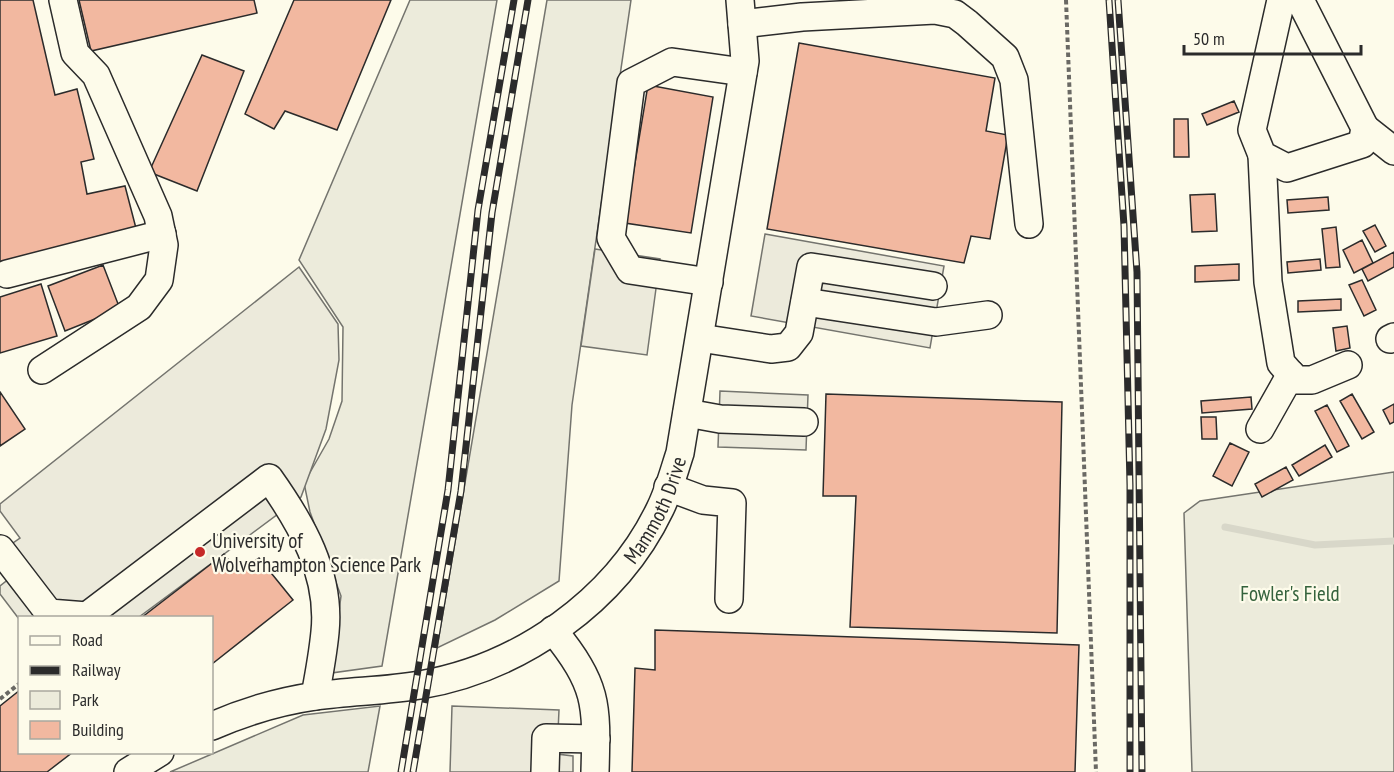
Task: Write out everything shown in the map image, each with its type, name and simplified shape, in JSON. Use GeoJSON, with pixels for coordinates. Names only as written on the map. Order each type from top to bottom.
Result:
{"type":"FeatureCollection","features":[{"type":"Feature","properties":{"kind":"street"},"geometry":{"type":"LineString","coordinates":[[42,369],[138,308],[159,280],[164,245],[158,216],[96,75],[75,52],[63,0]]}},
{"type":"Feature","properties":{"kind":"street"},"geometry":{"type":"LineString","coordinates":[[1281,0],[1252,130],[1262,155],[1268,282],[1281,363],[1296,380],[1312,380],[1348,365]]}},
{"type":"Feature","properties":{"kind":"street"},"geometry":{"type":"LineString","coordinates":[[1300,0],[1365,128],[1394,151]]}},
{"type":"Feature","properties":{"kind":"street"},"geometry":{"type":"LineString","coordinates":[[741,12],[920,9],[955,14],[1005,57],[1010,66],[1014,80],[1029,224]]}},
{"type":"Feature","properties":{"kind":"street","name":"Mammoth Drive"},"geometry":{"type":"LineString","coordinates":[[213,726],[256,710],[315,696],[419,686],[456,678],[499,662],[539,641],[601,591],[636,550],[660,508],[680,453],[745,61],[741,12]]}},
{"type":"Feature","properties":{"kind":"street"},"geometry":{"type":"LineString","coordinates":[[709,282],[630,270],[611,238],[631,83],[672,62],[743,72]]}},
{"type":"Feature","properties":{"kind":"street"},"geometry":{"type":"LineString","coordinates":[[1262,155],[1287,168],[1362,144],[1365,128]]}},
{"type":"Feature","properties":{"kind":"street"},"geometry":{"type":"LineString","coordinates":[[6,274],[162,234]]}},
{"type":"Feature","properties":{"kind":"street"},"geometry":{"type":"LineString","coordinates":[[700,338],[771,349],[788,347],[800,333],[811,267],[933,286]]}},
{"type":"Feature","properties":{"kind":"street"},"geometry":{"type":"LineString","coordinates":[[805,302],[936,322],[988,315]]}},
{"type":"Feature","properties":{"kind":"street"},"geometry":{"type":"LineString","coordinates":[[1260,429],[1291,374]]}},
{"type":"Feature","properties":{"kind":"street"},"geometry":{"type":"LineString","coordinates":[[687,413],[720,419],[804,422]]}},
{"type":"Feature","properties":{"kind":"street"},"geometry":{"type":"LineString","coordinates":[[0,549],[49,613],[87,616],[269,478],[294,514],[321,576],[326,630],[315,696]]}},
{"type":"Feature","properties":{"kind":"street"},"geometry":{"type":"LineString","coordinates":[[668,487],[703,500],[732,503],[729,599]]}},
{"type":"Feature","properties":{"kind":"street"},"geometry":{"type":"LineString","coordinates":[[553,630],[570,651],[590,686],[595,701],[594,772]]}},
{"type":"Feature","properties":{"kind":"street"},"geometry":{"type":"LineString","coordinates":[[545,772],[546,738],[596,739]]}},
{"type":"Feature","properties":{"kind":"street"},"geometry":{"type":"LineString","coordinates":[[128,772],[158,754]]}},
{"type":"Feature","properties":{"kind":"path"},"geometry":{"type":"LineString","coordinates":[[1066,0],[1096,772]]}},
{"type":"Feature","properties":{"kind":"path"},"geometry":{"type":"LineString","coordinates":[[0,699],[18,685]]}},
{"type":"Feature","properties":{"kind":"green space"},"geometry":{"type":"Polygon","coordinates":[[[410,0],[497,0],[382,666],[331,673],[341,596],[310,512],[304,483],[329,439],[342,401],[343,327],[299,260],[410,0]]]}},
{"type":"Feature","properties":{"kind":"green space"},"geometry":{"type":"Polygon","coordinates":[[[547,0],[631,0],[572,405],[559,581],[495,620],[437,648],[547,0]]]}},
{"type":"Feature","properties":{"kind":"green space","name":"Fowler's Field"},"geometry":{"type":"Polygon","coordinates":[[[1394,472],[1394,772],[1192,772],[1184,513],[1200,501],[1394,472]]]}},
{"type":"Feature","properties":{"kind":"green space"},"geometry":{"type":"Polygon","coordinates":[[[380,706],[368,772],[170,772],[213,754],[303,715],[380,706]]]}},
{"type":"Feature","properties":{"kind":"shaded area"},"geometry":{"type":"Polygon","coordinates":[[[765,234],[944,266],[930,348],[751,316],[765,234]]]}},
{"type":"Feature","properties":{"kind":"shaded area"},"geometry":{"type":"Polygon","coordinates":[[[595,249],[660,259],[647,355],[581,346],[595,249]]]}},
{"type":"Feature","properties":{"kind":"shaded area"},"geometry":{"type":"Polygon","coordinates":[[[299,267],[338,324],[339,360],[326,429],[301,497],[140,616],[18,618],[0,594],[0,586],[10,578],[0,552],[20,538],[0,511],[0,504],[299,267]]]}},
{"type":"Feature","properties":{"kind":"shaded area"},"geometry":{"type":"Polygon","coordinates":[[[720,391],[808,395],[806,450],[718,447],[720,391]]]}},
{"type":"Feature","properties":{"kind":"shaded area"},"geometry":{"type":"Polygon","coordinates":[[[452,706],[559,710],[557,754],[573,756],[573,772],[450,772],[452,706]]]}},
{"type":"Feature","properties":{"kind":"building"},"geometry":{"type":"Polygon","coordinates":[[[0,0],[33,0],[55,95],[77,89],[94,159],[81,162],[87,194],[125,186],[138,236],[0,269],[0,0]]]}},
{"type":"Feature","properties":{"kind":"building"},"geometry":{"type":"Polygon","coordinates":[[[79,0],[254,0],[257,13],[91,51],[79,0]]]}},
{"type":"Feature","properties":{"kind":"building"},"geometry":{"type":"Polygon","coordinates":[[[294,0],[391,0],[337,130],[285,111],[274,129],[245,114],[294,0]]]}},
{"type":"Feature","properties":{"kind":"building"},"geometry":{"type":"Polygon","coordinates":[[[799,43],[995,78],[986,131],[1008,135],[990,239],[971,236],[964,263],[767,229],[799,43]]]}},
{"type":"Feature","properties":{"kind":"building"},"geometry":{"type":"Polygon","coordinates":[[[202,55],[244,71],[197,191],[149,172],[202,55]]]}},
{"type":"Feature","properties":{"kind":"building"},"geometry":{"type":"Polygon","coordinates":[[[648,85],[713,97],[691,233],[625,223],[648,85]]]}},
{"type":"Feature","properties":{"kind":"building"},"geometry":{"type":"Polygon","coordinates":[[[1234,101],[1239,112],[1207,125],[1202,114],[1234,101]]]}},
{"type":"Feature","properties":{"kind":"building"},"geometry":{"type":"Polygon","coordinates":[[[1174,119],[1188,119],[1189,157],[1174,157],[1174,119]]]}},
{"type":"Feature","properties":{"kind":"building"},"geometry":{"type":"Polygon","coordinates":[[[1215,194],[1217,231],[1192,232],[1190,195],[1215,194]]]}},
{"type":"Feature","properties":{"kind":"building"},"geometry":{"type":"Polygon","coordinates":[[[1328,197],[1329,210],[1288,213],[1287,200],[1328,197]]]}},
{"type":"Feature","properties":{"kind":"building"},"geometry":{"type":"Polygon","coordinates":[[[1375,225],[1386,246],[1375,252],[1363,231],[1375,225]]]}},
{"type":"Feature","properties":{"kind":"building"},"geometry":{"type":"Polygon","coordinates":[[[1336,227],[1340,267],[1326,268],[1322,229],[1336,227]]]}},
{"type":"Feature","properties":{"kind":"building"},"geometry":{"type":"Polygon","coordinates":[[[1362,240],[1373,263],[1354,273],[1343,250],[1362,240]]]}},
{"type":"Feature","properties":{"kind":"building"},"geometry":{"type":"Polygon","coordinates":[[[1394,252],[1394,267],[1368,281],[1362,269],[1394,252]]]}},
{"type":"Feature","properties":{"kind":"building"},"geometry":{"type":"Polygon","coordinates":[[[1320,259],[1321,270],[1288,273],[1287,262],[1320,259]]]}},
{"type":"Feature","properties":{"kind":"building"},"geometry":{"type":"Polygon","coordinates":[[[1239,264],[1239,280],[1195,282],[1195,266],[1239,264]]]}},
{"type":"Feature","properties":{"kind":"building"},"geometry":{"type":"Polygon","coordinates":[[[103,265],[120,309],[65,331],[48,286],[103,265]]]}},
{"type":"Feature","properties":{"kind":"building"},"geometry":{"type":"Polygon","coordinates":[[[1362,280],[1376,310],[1364,316],[1349,285],[1362,280]]]}},
{"type":"Feature","properties":{"kind":"building"},"geometry":{"type":"Polygon","coordinates":[[[41,284],[57,336],[0,353],[0,297],[41,284]]]}},
{"type":"Feature","properties":{"kind":"building"},"geometry":{"type":"Polygon","coordinates":[[[1341,299],[1341,310],[1298,312],[1298,301],[1341,299]]]}},
{"type":"Feature","properties":{"kind":"building"},"geometry":{"type":"Polygon","coordinates":[[[1347,326],[1350,348],[1336,351],[1333,328],[1347,326]]]}},
{"type":"Feature","properties":{"kind":"building"},"geometry":{"type":"Polygon","coordinates":[[[0,392],[25,429],[0,446],[0,392]]]}},
{"type":"Feature","properties":{"kind":"building"},"geometry":{"type":"Polygon","coordinates":[[[826,394],[1062,402],[1057,633],[850,627],[856,496],[823,496],[826,394]]]}},
{"type":"Feature","properties":{"kind":"building"},"geometry":{"type":"Polygon","coordinates":[[[1352,394],[1374,432],[1362,439],[1340,401],[1352,394]]]}},
{"type":"Feature","properties":{"kind":"building"},"geometry":{"type":"Polygon","coordinates":[[[1251,397],[1252,409],[1202,413],[1201,401],[1251,397]]]}},
{"type":"Feature","properties":{"kind":"building"},"geometry":{"type":"Polygon","coordinates":[[[1394,404],[1394,422],[1390,424],[1383,410],[1394,404]]]}},
{"type":"Feature","properties":{"kind":"building"},"geometry":{"type":"Polygon","coordinates":[[[1327,405],[1349,446],[1337,452],[1315,411],[1327,405]]]}},
{"type":"Feature","properties":{"kind":"building"},"geometry":{"type":"Polygon","coordinates":[[[1201,417],[1216,417],[1217,439],[1202,439],[1201,417]]]}},
{"type":"Feature","properties":{"kind":"building"},"geometry":{"type":"Polygon","coordinates":[[[1230,443],[1249,452],[1232,486],[1213,476],[1230,443]]]}},
{"type":"Feature","properties":{"kind":"building"},"geometry":{"type":"Polygon","coordinates":[[[1325,445],[1332,457],[1299,476],[1292,465],[1325,445]]]}},
{"type":"Feature","properties":{"kind":"building"},"geometry":{"type":"Polygon","coordinates":[[[1286,467],[1293,480],[1262,497],[1255,484],[1286,467]]]}},
{"type":"Feature","properties":{"kind":"building"},"geometry":{"type":"Polygon","coordinates":[[[224,554],[238,573],[259,558],[293,600],[213,663],[213,616],[144,616],[224,554]]]}},
{"type":"Feature","properties":{"kind":"building"},"geometry":{"type":"Polygon","coordinates":[[[655,630],[1079,645],[1075,772],[632,772],[635,668],[655,670],[655,630]]]}},
{"type":"Feature","properties":{"kind":"building"},"geometry":{"type":"Polygon","coordinates":[[[18,692],[18,754],[70,754],[47,772],[0,772],[0,706],[18,692]]]}},
{"type":"Feature","properties":{"kind":"waterway"},"geometry":{"type":"LineString","coordinates":[[1225,527],[1315,545],[1394,541]]}},
{"type":"Feature","properties":{"kind":"railway"},"geometry":{"type":"LineString","coordinates":[[401,772],[448,490],[478,210],[514,0]]}},
{"type":"Feature","properties":{"kind":"railway"},"geometry":{"type":"LineString","coordinates":[[413,772],[461,491],[492,213],[528,0]]}},
{"type":"Feature","properties":{"kind":"railway"},"geometry":{"type":"LineString","coordinates":[[1109,0],[1124,226],[1130,485],[1130,772]]}},
{"type":"Feature","properties":{"kind":"railway"},"geometry":{"type":"LineString","coordinates":[[1118,0],[1137,272],[1142,772]]}},
{"type":"Feature","properties":{"kind":"place","name":"University of Wolverhampton Science Park"},"geometry":{"type":"Point","coordinates":[200,552]}}]}
